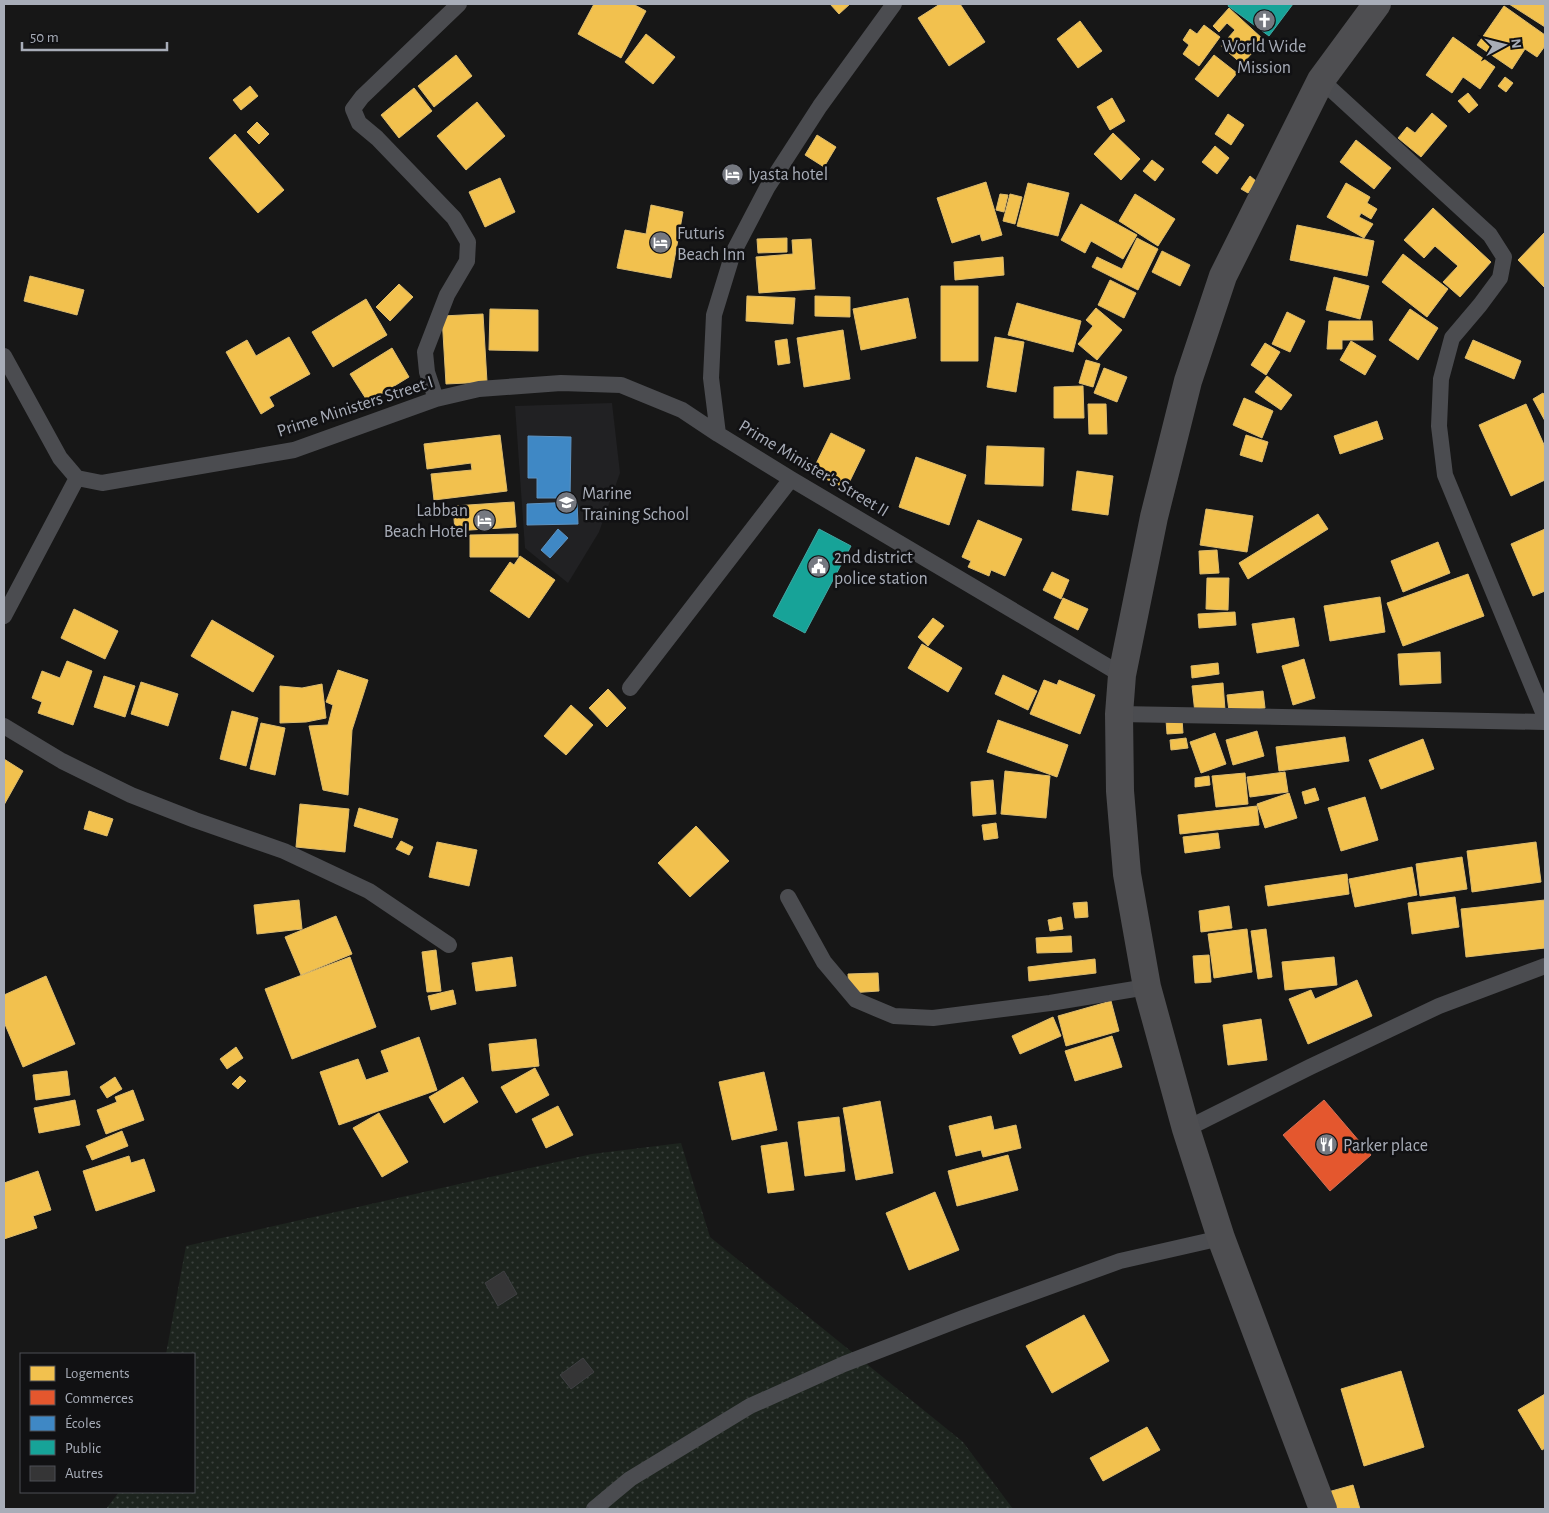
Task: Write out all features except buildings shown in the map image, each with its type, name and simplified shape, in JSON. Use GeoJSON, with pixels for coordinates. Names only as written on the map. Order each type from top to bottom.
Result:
{"type":"FeatureCollection","features":[{"type":"Feature","properties":{"kind":"highway"},"geometry":{"type":"LineString","coordinates":[[1324,1509],[1221,1238],[1186,1129],[1147,987],[1127,874],[1120,792],[1119,714],[1122,676],[1154,517],[1190,372],[1223,276],[1321,80],[1378,4]]}},
{"type":"Feature","properties":{"kind":"street"},"geometry":{"type":"LineString","coordinates":[[436,399],[427,372],[425,352],[447,295],[467,262],[468,242],[454,218],[377,138],[359,123],[353,109],[362,97],[459,4]]}},
{"type":"Feature","properties":{"kind":"street","name":"Prime Minister's Street II"},"geometry":{"type":"LineString","coordinates":[[894,4],[820,106],[767,188],[733,253],[714,315],[711,378],[718,434],[1122,676]]}},
{"type":"Feature","properties":{"kind":"street"},"geometry":{"type":"LineString","coordinates":[[1321,80],[1490,235],[1504,257],[1500,278],[1480,306],[1452,338],[1440,379],[1439,426],[1445,474],[1545,717]]}},
{"type":"Feature","properties":{"kind":"street"},"geometry":{"type":"LineString","coordinates":[[4,356],[60,458],[77,478],[4,616]]}},
{"type":"Feature","properties":{"kind":"street","name":"Prime Ministers Street I"},"geometry":{"type":"LineString","coordinates":[[77,478],[102,484],[294,450],[436,399],[478,390],[561,383],[621,385],[682,410],[718,434]]}},
{"type":"Feature","properties":{"kind":"street"},"geometry":{"type":"LineString","coordinates":[[630,688],[791,479]]}},
{"type":"Feature","properties":{"kind":"street"},"geometry":{"type":"LineString","coordinates":[[1119,714],[1545,722]]}},
{"type":"Feature","properties":{"kind":"street"},"geometry":{"type":"LineString","coordinates":[[4,726],[62,761],[132,795],[195,820],[284,851],[368,890],[449,945]]}},
{"type":"Feature","properties":{"kind":"street"},"geometry":{"type":"LineString","coordinates":[[788,896],[824,962],[856,1000],[894,1016],[933,1018],[1050,1003],[1147,987]]}},
{"type":"Feature","properties":{"kind":"street"},"geometry":{"type":"LineString","coordinates":[[1186,1129],[1310,1067],[1439,1006],[1545,966]]}},
{"type":"Feature","properties":{"kind":"street"},"geometry":{"type":"LineString","coordinates":[[594,1509],[630,1479],[750,1406],[844,1364],[963,1318],[1120,1262],[1221,1238]]}},
{"type":"Feature","properties":{"kind":"shaded area","name":"Marine Training School"},"geometry":{"type":"Polygon","coordinates":[[[612,403],[620,473],[599,532],[568,583],[525,548],[515,406],[612,403]]]}},
{"type":"Feature","properties":{"kind":"shaded area"},"geometry":{"type":"Polygon","coordinates":[[[681,1143],[710,1237],[963,1442],[1013,1509],[106,1509],[118,1493],[195,1493],[195,1353],[166,1353],[186,1246],[592,1154],[681,1143]]]}},
{"type":"Feature","properties":{"kind":"place","name":"World Wide Mission"},"geometry":{"type":"Point","coordinates":[1264,21]}},
{"type":"Feature","properties":{"kind":"place","name":"Iyasta hotel"},"geometry":{"type":"Point","coordinates":[732,174]}},
{"type":"Feature","properties":{"kind":"place","name":"Futuris Beach Inn"},"geometry":{"type":"Point","coordinates":[661,243]}},
{"type":"Feature","properties":{"kind":"place","name":"Marine Training School"},"geometry":{"type":"Point","coordinates":[566,503]}},
{"type":"Feature","properties":{"kind":"place","name":"Labban Beach Hotel"},"geometry":{"type":"Point","coordinates":[484,520]}},
{"type":"Feature","properties":{"kind":"place","name":"2nd district police station"},"geometry":{"type":"Point","coordinates":[818,567]}},
{"type":"Feature","properties":{"kind":"place","name":"Parker place"},"geometry":{"type":"Point","coordinates":[1327,1145]}}]}
